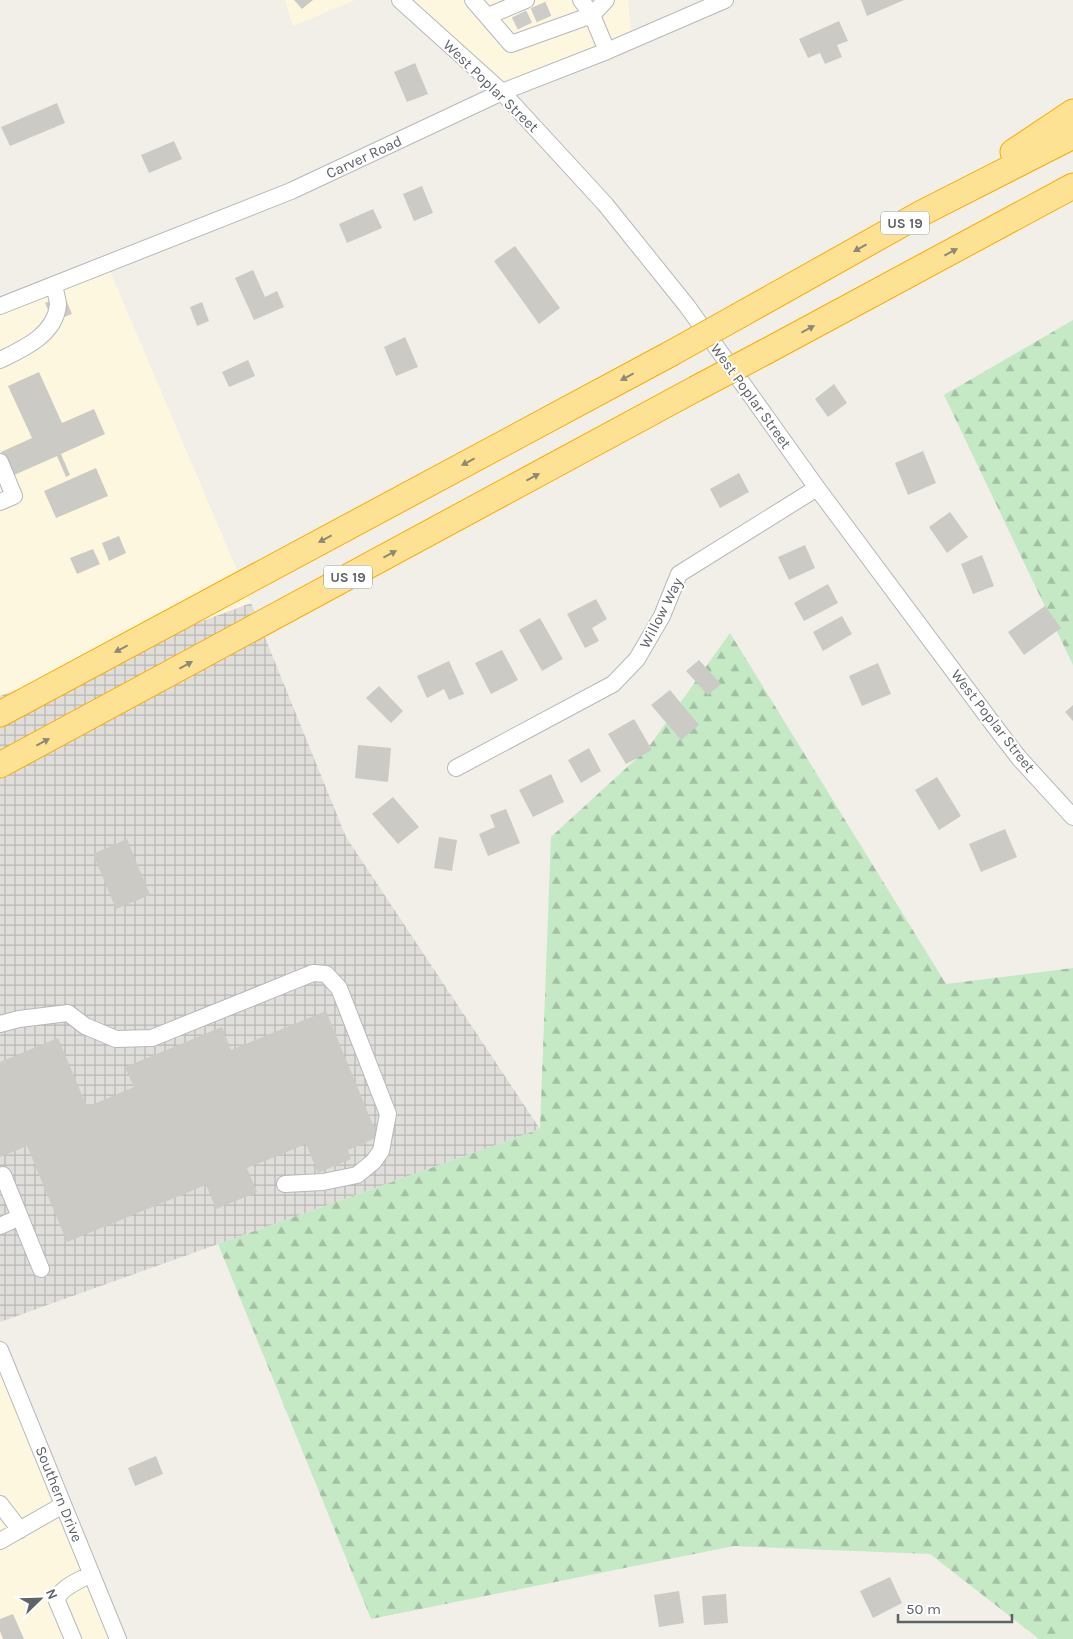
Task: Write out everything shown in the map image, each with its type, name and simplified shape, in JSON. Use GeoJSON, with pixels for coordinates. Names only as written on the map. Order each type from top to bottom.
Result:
{"type":"FeatureCollection","features":[{"type":"Feature","properties":{"kind":"highway"},"geometry":{"type":"LineString","coordinates":[[920,214],[1073,112]]}},
{"type":"Feature","properties":{"kind":"highway","name":"US 19"},"geometry":{"type":"LineString","coordinates":[[0,714],[670,354],[920,214],[1073,136]]}},
{"type":"Feature","properties":{"kind":"highway","name":"US 19"},"geometry":{"type":"LineString","coordinates":[[0,765],[1073,186]]}},
{"type":"Feature","properties":{"kind":"street","name":"West Poplar Street"},"geometry":{"type":"LineString","coordinates":[[400,0],[502,92],[605,204],[687,306],[817,488],[1002,735],[1073,817]]}},
{"type":"Feature","properties":{"kind":"street"},"geometry":{"type":"LineString","coordinates":[[473,0],[511,44],[531,15]]}},
{"type":"Feature","properties":{"kind":"street"},"geometry":{"type":"LineString","coordinates":[[581,0],[592,15],[607,51]]}},
{"type":"Feature","properties":{"kind":"street"},"geometry":{"type":"LineString","coordinates":[[488,16],[592,15],[606,0]]}},
{"type":"Feature","properties":{"kind":"street","name":"Carver Road"},"geometry":{"type":"LineString","coordinates":[[0,306],[291,191],[502,92],[607,51],[725,0]]}},
{"type":"Feature","properties":{"kind":"street"},"geometry":{"type":"LineString","coordinates":[[0,360],[27,347],[42,335],[53,321],[58,305],[54,286]]}},
{"type":"Feature","properties":{"kind":"street"},"geometry":{"type":"LineString","coordinates":[[0,462],[14,496],[0,502]]}},
{"type":"Feature","properties":{"kind":"street","name":"Willow Way"},"geometry":{"type":"LineString","coordinates":[[456,768],[613,684],[637,659],[662,616],[679,574],[817,488]]}},
{"type":"Feature","properties":{"kind":"street"},"geometry":{"type":"LineString","coordinates":[[0,1024],[19,1019],[68,1013],[86,1026],[116,1039],[152,1038],[313,973],[326,974],[339,988],[388,1114],[381,1151],[374,1162],[357,1175],[323,1182],[285,1184]]}},
{"type":"Feature","properties":{"kind":"street"},"geometry":{"type":"LineString","coordinates":[[3,1176],[41,1269]]}},
{"type":"Feature","properties":{"kind":"street"},"geometry":{"type":"LineString","coordinates":[[0,1226],[20,1217]]}},
{"type":"Feature","properties":{"kind":"street","name":"Southern Drive"},"geometry":{"type":"LineString","coordinates":[[0,1350],[118,1639]]}},
{"type":"Feature","properties":{"kind":"street"},"geometry":{"type":"LineString","coordinates":[[0,1504],[20,1530]]}},
{"type":"Feature","properties":{"kind":"street"},"geometry":{"type":"LineString","coordinates":[[0,1541],[63,1505]]}},
{"type":"Feature","properties":{"kind":"street"},"geometry":{"type":"LineString","coordinates":[[73,1639],[57,1601],[57,1596],[91,1574]]}},
{"type":"Feature","properties":{"kind":"shaded area"},"geometry":{"type":"Polygon","coordinates":[[[285,0],[355,0],[293,26],[285,0]]]}},
{"type":"Feature","properties":{"kind":"shaded area"},"geometry":{"type":"Polygon","coordinates":[[[400,0],[628,0],[632,41],[504,85],[400,0]]]}},
{"type":"Feature","properties":{"kind":"shaded area"},"geometry":{"type":"Polygon","coordinates":[[[107,264],[251,603],[0,696],[0,307],[107,264]]]}},
{"type":"Feature","properties":{"kind":"shaded area"},"geometry":{"type":"Polygon","coordinates":[[[251,603],[346,837],[540,1129],[0,1322],[0,696],[251,603]]]}},
{"type":"Feature","properties":{"kind":"shaded area"},"geometry":{"type":"Polygon","coordinates":[[[0,1356],[119,1639],[0,1639],[0,1356]]]}},
{"type":"Feature","properties":{"kind":"green space"},"geometry":{"type":"Polygon","coordinates":[[[1073,320],[1073,665],[944,395],[1073,320]]]}},
{"type":"Feature","properties":{"kind":"green space"},"geometry":{"type":"Polygon","coordinates":[[[730,633],[946,984],[1073,968],[1073,1639],[1039,1639],[930,1554],[734,1546],[371,1619],[218,1244],[540,1129],[551,837],[648,748],[730,633]]]}},
{"type":"Feature","properties":{"kind":"building"},"geometry":{"type":"Polygon","coordinates":[[[294,0],[313,0],[302,9],[294,0]]]}},
{"type":"Feature","properties":{"kind":"building"},"geometry":{"type":"Polygon","coordinates":[[[861,0],[904,0],[867,16],[861,0]]]}},
{"type":"Feature","properties":{"kind":"building"},"geometry":{"type":"Polygon","coordinates":[[[839,21],[848,41],[837,45],[842,57],[825,64],[820,53],[808,58],[799,39],[839,21]]]}},
{"type":"Feature","properties":{"kind":"building"},"geometry":{"type":"Polygon","coordinates":[[[415,63],[428,94],[407,102],[394,72],[415,63]]]}},
{"type":"Feature","properties":{"kind":"building"},"geometry":{"type":"Polygon","coordinates":[[[57,103],[65,123],[10,146],[1,127],[57,103]]]}},
{"type":"Feature","properties":{"kind":"building"},"geometry":{"type":"Polygon","coordinates":[[[174,141],[182,159],[149,173],[141,155],[174,141]]]}},
{"type":"Feature","properties":{"kind":"building"},"geometry":{"type":"Polygon","coordinates":[[[422,186],[433,213],[414,221],[403,194],[422,186]]]}},
{"type":"Feature","properties":{"kind":"building"},"geometry":{"type":"Polygon","coordinates":[[[373,209],[382,228],[347,243],[339,224],[373,209]]]}},
{"type":"Feature","properties":{"kind":"building"},"geometry":{"type":"Polygon","coordinates":[[[515,246],[560,308],[539,324],[494,261],[515,246]]]}},
{"type":"Feature","properties":{"kind":"building"},"geometry":{"type":"Polygon","coordinates":[[[253,270],[265,297],[277,291],[284,307],[254,320],[235,278],[253,270]]]}},
{"type":"Feature","properties":{"kind":"building"},"geometry":{"type":"Polygon","coordinates":[[[64,295],[72,314],[53,321],[45,303],[64,295]]]}},
{"type":"Feature","properties":{"kind":"building"},"geometry":{"type":"Polygon","coordinates":[[[202,302],[209,321],[197,326],[190,307],[202,302]]]}},
{"type":"Feature","properties":{"kind":"building"},"geometry":{"type":"Polygon","coordinates":[[[405,337],[418,367],[396,376],[384,347],[405,337]]]}},
{"type":"Feature","properties":{"kind":"building"},"geometry":{"type":"Polygon","coordinates":[[[248,360],[255,376],[229,387],[222,372],[248,360]]]}},
{"type":"Feature","properties":{"kind":"building"},"geometry":{"type":"Polygon","coordinates":[[[39,372],[62,423],[94,409],[105,434],[61,454],[70,475],[66,477],[57,456],[12,476],[1,452],[32,438],[8,386],[39,372]]]}},
{"type":"Feature","properties":{"kind":"building"},"geometry":{"type":"Polygon","coordinates":[[[834,384],[847,403],[828,417],[815,399],[834,384]]]}},
{"type":"Feature","properties":{"kind":"building"},"geometry":{"type":"Polygon","coordinates":[[[923,451],[936,483],[908,495],[895,463],[923,451]]]}},
{"type":"Feature","properties":{"kind":"building"},"geometry":{"type":"Polygon","coordinates":[[[96,468],[108,496],[56,518],[44,491],[96,468]]]}},
{"type":"Feature","properties":{"kind":"building"},"geometry":{"type":"Polygon","coordinates":[[[739,473],[749,492],[720,508],[710,489],[739,473]]]}},
{"type":"Feature","properties":{"kind":"building"},"geometry":{"type":"Polygon","coordinates":[[[950,512],[968,537],[947,553],[929,527],[950,512]]]}},
{"type":"Feature","properties":{"kind":"building"},"geometry":{"type":"Polygon","coordinates":[[[119,536],[126,553],[109,561],[102,543],[119,536]]]}},
{"type":"Feature","properties":{"kind":"building"},"geometry":{"type":"Polygon","coordinates":[[[805,545],[815,568],[789,580],[778,557],[805,545]]]}},
{"type":"Feature","properties":{"kind":"building"},"geometry":{"type":"Polygon","coordinates":[[[93,549],[100,564],[77,574],[70,558],[93,549]]]}},
{"type":"Feature","properties":{"kind":"building"},"geometry":{"type":"Polygon","coordinates":[[[982,555],[994,586],[973,594],[961,564],[982,555]]]}},
{"type":"Feature","properties":{"kind":"building"},"geometry":{"type":"Polygon","coordinates":[[[828,584],[838,603],[804,621],[794,603],[828,584]]]}},
{"type":"Feature","properties":{"kind":"building"},"geometry":{"type":"Polygon","coordinates":[[[596,599],[607,619],[592,628],[599,641],[585,648],[567,614],[596,599]]]}},
{"type":"Feature","properties":{"kind":"building"},"geometry":{"type":"Polygon","coordinates":[[[1045,606],[1061,628],[1024,655],[1008,632],[1045,606]]]}},
{"type":"Feature","properties":{"kind":"building"},"geometry":{"type":"Polygon","coordinates":[[[842,616],[852,634],[823,651],[813,632],[842,616]]]}},
{"type":"Feature","properties":{"kind":"building"},"geometry":{"type":"Polygon","coordinates":[[[540,618],[563,659],[542,671],[519,630],[540,618]]]}},
{"type":"Feature","properties":{"kind":"building"},"geometry":{"type":"Polygon","coordinates":[[[502,650],[518,680],[491,694],[475,663],[502,650]]]}},
{"type":"Feature","properties":{"kind":"building"},"geometry":{"type":"Polygon","coordinates":[[[699,660],[721,684],[708,695],[686,671],[699,660]]]}},
{"type":"Feature","properties":{"kind":"building"},"geometry":{"type":"Polygon","coordinates":[[[449,661],[464,694],[449,700],[444,689],[427,698],[417,676],[449,661]]]}},
{"type":"Feature","properties":{"kind":"building"},"geometry":{"type":"Polygon","coordinates":[[[878,663],[891,694],[862,706],[849,676],[878,663]]]}},
{"type":"Feature","properties":{"kind":"building"},"geometry":{"type":"Polygon","coordinates":[[[379,686],[403,711],[391,723],[366,698],[379,686]]]}},
{"type":"Feature","properties":{"kind":"building"},"geometry":{"type":"Polygon","coordinates":[[[670,690],[699,725],[681,740],[651,705],[670,690]]]}},
{"type":"Feature","properties":{"kind":"building"},"geometry":{"type":"Polygon","coordinates":[[[1073,705],[1073,721],[1065,712],[1073,705]]]}},
{"type":"Feature","properties":{"kind":"building"},"geometry":{"type":"Polygon","coordinates":[[[634,719],[652,750],[626,764],[608,734],[634,719]]]}},
{"type":"Feature","properties":{"kind":"building"},"geometry":{"type":"Polygon","coordinates":[[[358,745],[391,748],[388,782],[355,778],[358,745]]]}},
{"type":"Feature","properties":{"kind":"building"},"geometry":{"type":"Polygon","coordinates":[[[589,748],[601,771],[581,783],[568,760],[589,748]]]}},
{"type":"Feature","properties":{"kind":"building"},"geometry":{"type":"Polygon","coordinates":[[[551,774],[564,802],[533,817],[519,790],[551,774]]]}},
{"type":"Feature","properties":{"kind":"building"},"geometry":{"type":"Polygon","coordinates":[[[937,777],[961,816],[939,830],[915,790],[937,777]]]}},
{"type":"Feature","properties":{"kind":"building"},"geometry":{"type":"Polygon","coordinates":[[[393,797],[419,827],[398,844],[372,814],[393,797]]]}},
{"type":"Feature","properties":{"kind":"building"},"geometry":{"type":"Polygon","coordinates":[[[506,809],[520,843],[488,856],[479,834],[495,827],[490,815],[506,809]]]}},
{"type":"Feature","properties":{"kind":"building"},"geometry":{"type":"Polygon","coordinates":[[[1005,829],[1017,857],[981,872],[969,844],[1005,829]]]}},
{"type":"Feature","properties":{"kind":"building"},"geometry":{"type":"Polygon","coordinates":[[[439,837],[457,840],[452,871],[434,868],[439,837]]]}},
{"type":"Feature","properties":{"kind":"building"},"geometry":{"type":"Polygon","coordinates":[[[127,839],[150,895],[116,909],[93,854],[127,839]]]}},
{"type":"Feature","properties":{"kind":"building"},"geometry":{"type":"Polygon","coordinates":[[[326,1011],[378,1137],[348,1150],[351,1159],[318,1173],[306,1144],[247,1168],[257,1192],[216,1209],[206,1185],[67,1242],[27,1146],[0,1157],[0,1062],[58,1038],[87,1107],[134,1087],[125,1067],[222,1027],[231,1050],[326,1011]]]}},
{"type":"Feature","properties":{"kind":"building"},"geometry":{"type":"Polygon","coordinates":[[[156,1456],[163,1474],[135,1486],[128,1468],[156,1456]]]}},
{"type":"Feature","properties":{"kind":"building"},"geometry":{"type":"Polygon","coordinates":[[[890,1577],[902,1603],[873,1618],[860,1591],[890,1577]]]}},
{"type":"Feature","properties":{"kind":"building"},"geometry":{"type":"Polygon","coordinates":[[[679,1591],[684,1623],[659,1627],[654,1595],[679,1591]]]}},
{"type":"Feature","properties":{"kind":"building"},"geometry":{"type":"Polygon","coordinates":[[[726,1594],[728,1623],[704,1625],[702,1596],[726,1594]]]}},
{"type":"Feature","properties":{"kind":"building"},"geometry":{"type":"Polygon","coordinates":[[[13,1614],[24,1639],[3,1639],[0,1631],[0,1619],[13,1614]]]}},
{"type":"Feature","properties":{"kind":"tunnel"},"geometry":{"type":"LineString","coordinates":[[538,5],[544,19]]}},
{"type":"Feature","properties":{"kind":"tunnel"},"geometry":{"type":"LineString","coordinates":[[519,14],[525,26]]}}]}
